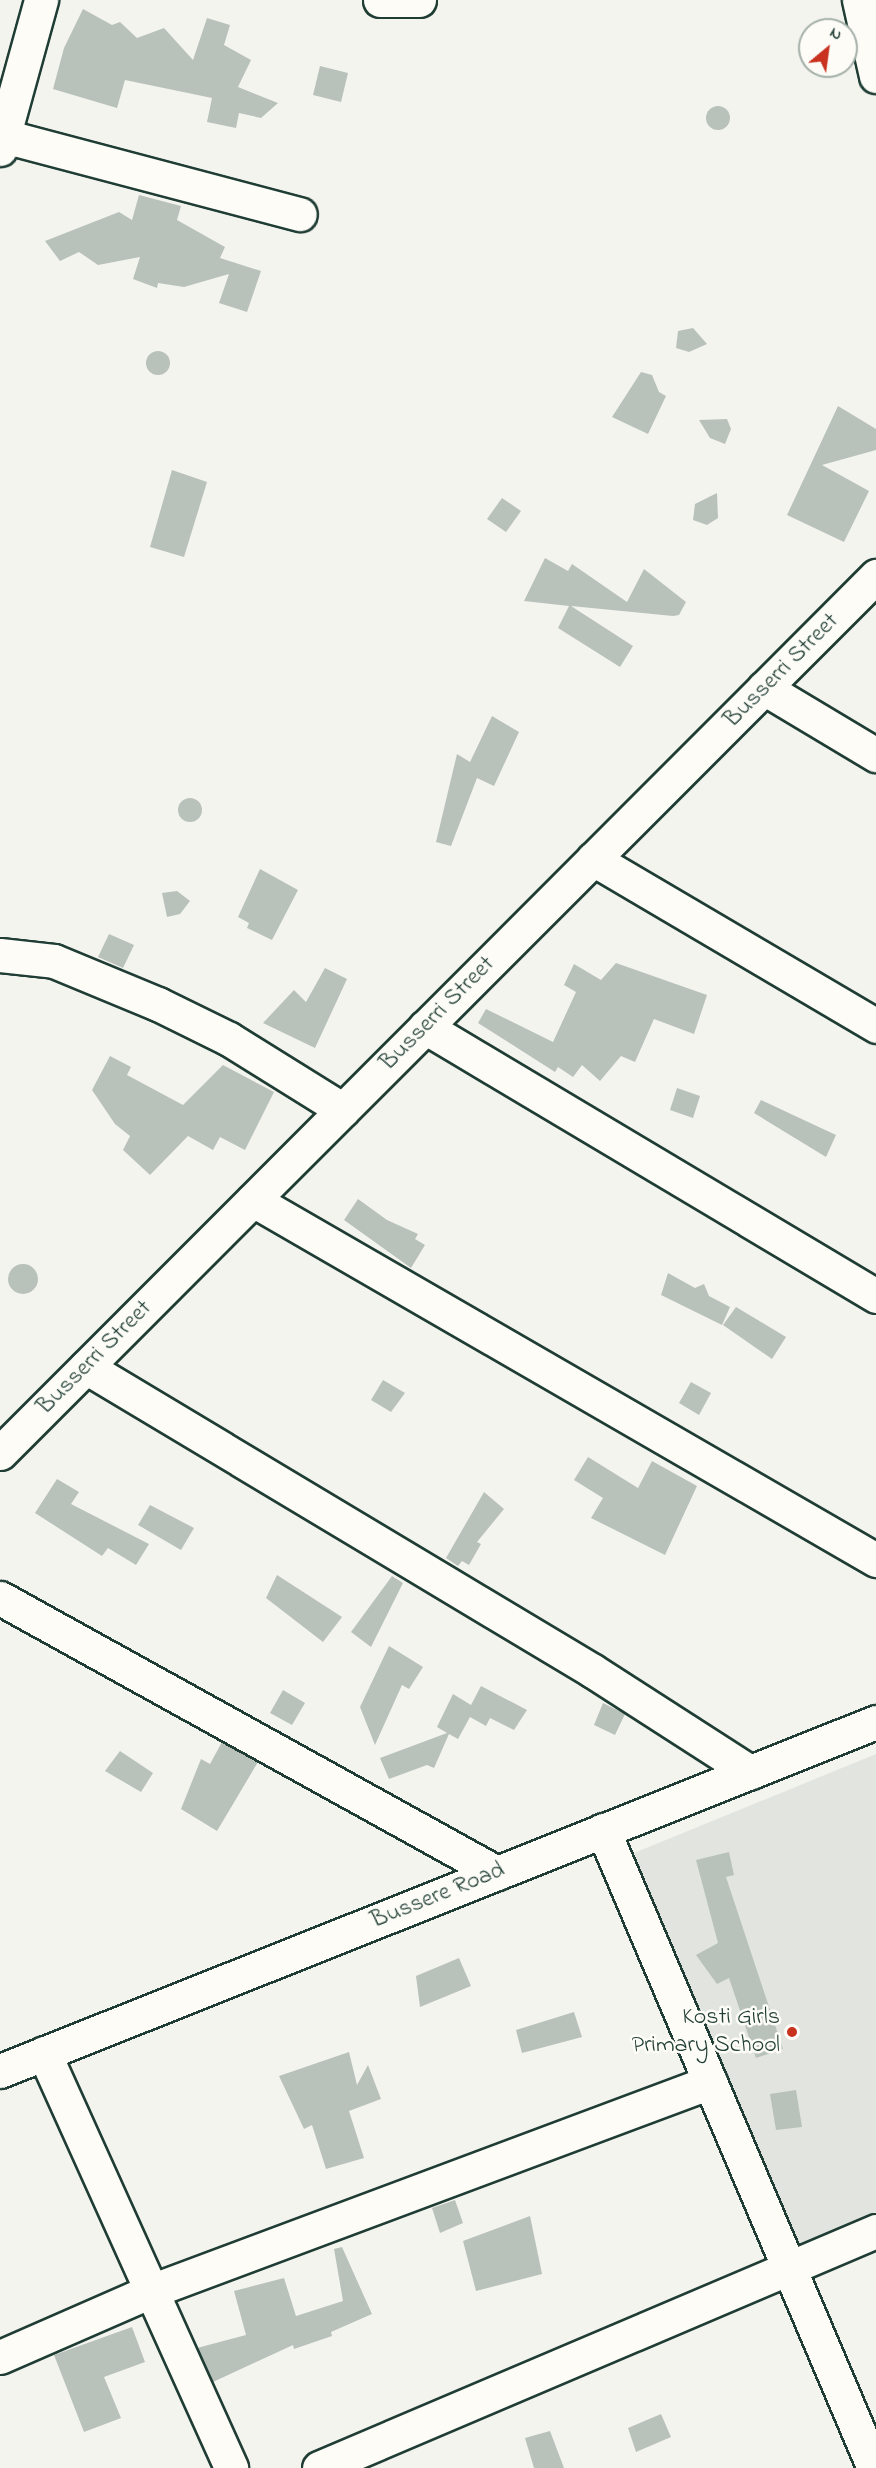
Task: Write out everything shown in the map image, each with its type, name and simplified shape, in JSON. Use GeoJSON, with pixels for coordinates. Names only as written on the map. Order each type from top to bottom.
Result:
{"type":"FeatureCollection","features":[{"type":"Feature","properties":{"kind":"street"},"geometry":{"type":"LineString","coordinates":[[41,0],[1,140],[300,214]]}},
{"type":"Feature","properties":{"kind":"street"},"geometry":{"type":"LineString","coordinates":[[380,0],[419,0]]}},
{"type":"Feature","properties":{"kind":"street"},"geometry":{"type":"LineString","coordinates":[[859,0],[876,76]]}},
{"type":"Feature","properties":{"kind":"street","name":"Busserri Street"},"geometry":{"type":"LineString","coordinates":[[0,1453],[876,576]]}},
{"type":"Feature","properties":{"kind":"street"},"geometry":{"type":"LineString","coordinates":[[764,688],[876,755]]}},
{"type":"Feature","properties":{"kind":"street"},"geometry":{"type":"LineString","coordinates":[[593,859],[876,1026]]}},
{"type":"Feature","properties":{"kind":"street"},"geometry":{"type":"LineString","coordinates":[[0,955],[54,961],[158,1004],[230,1039],[343,1110]]}},
{"type":"Feature","properties":{"kind":"street"},"geometry":{"type":"LineString","coordinates":[[425,1027],[876,1296]]}},
{"type":"Feature","properties":{"kind":"street"},"geometry":{"type":"LineString","coordinates":[[253,1200],[876,1560]]}},
{"type":"Feature","properties":{"kind":"street"},"geometry":{"type":"LineString","coordinates":[[86,1366],[593,1671],[750,1772]]}},
{"type":"Feature","properties":{"kind":"street"},"geometry":{"type":"LineString","coordinates":[[0,1598],[497,1873]]}},
{"type":"Feature","properties":{"kind":"street","name":"Bussere Road"},"geometry":{"type":"LineString","coordinates":[[0,2071],[876,1722]]}},
{"type":"Feature","properties":{"kind":"street"},"geometry":{"type":"LineString","coordinates":[[603,1830],[874,2468]]}},
{"type":"Feature","properties":{"kind":"street"},"geometry":{"type":"LineString","coordinates":[[44,2053],[231,2468]]}},
{"type":"Feature","properties":{"kind":"street"},"geometry":{"type":"LineString","coordinates":[[0,2357],[151,2291],[710,2082]]}},
{"type":"Feature","properties":{"kind":"street"},"geometry":{"type":"LineString","coordinates":[[319,2468],[876,2231]]}},
{"type":"Feature","properties":{"kind":"shaded area","name":"Kosti Girls Primary School"},"geometry":{"type":"Polygon","coordinates":[[[876,1754],[876,2212],[798,2247],[634,1853],[876,1754]]]}},
{"type":"Feature","properties":{"kind":"building"},"geometry":{"type":"Polygon","coordinates":[[[83,9],[112,25],[120,22],[137,38],[164,28],[193,60],[207,18],[230,25],[224,45],[251,60],[238,87],[278,103],[261,118],[239,113],[236,128],[207,122],[212,98],[125,80],[117,108],[53,89],[64,48],[83,9]]]}},
{"type":"Feature","properties":{"kind":"building"},"geometry":{"type":"Polygon","coordinates":[[[320,66],[348,73],[341,102],[313,95],[320,66]]]}},
{"type":"Feature","properties":{"kind":"building"},"geometry":{"type":"Polygon","coordinates":[[[718,106],[727,109],[730,118],[727,127],[718,130],[709,127],[706,118],[709,109],[718,106]]]}},
{"type":"Feature","properties":{"kind":"building"},"geometry":{"type":"Polygon","coordinates":[[[139,195],[181,206],[177,220],[225,247],[220,258],[261,271],[247,312],[219,303],[229,274],[184,287],[158,283],[157,288],[133,279],[140,257],[98,265],[79,252],[60,261],[45,241],[119,212],[132,220],[139,195]]]}},
{"type":"Feature","properties":{"kind":"building"},"geometry":{"type":"Polygon","coordinates":[[[693,328],[707,344],[689,352],[676,348],[678,331],[693,328]]]}},
{"type":"Feature","properties":{"kind":"building"},"geometry":{"type":"Polygon","coordinates":[[[158,351],[167,354],[170,363],[167,372],[158,375],[149,372],[146,363],[149,354],[158,351]]]}},
{"type":"Feature","properties":{"kind":"building"},"geometry":{"type":"Polygon","coordinates":[[[641,372],[652,375],[659,392],[666,396],[648,434],[612,417],[641,372]]]}},
{"type":"Feature","properties":{"kind":"building"},"geometry":{"type":"Polygon","coordinates":[[[838,406],[876,429],[876,450],[822,465],[869,491],[844,542],[787,515],[838,406]]]}},
{"type":"Feature","properties":{"kind":"building"},"geometry":{"type":"Polygon","coordinates":[[[727,419],[731,429],[725,444],[710,438],[699,420],[727,419]]]}},
{"type":"Feature","properties":{"kind":"building"},"geometry":{"type":"Polygon","coordinates":[[[172,470],[207,482],[184,557],[150,547],[172,470]]]}},
{"type":"Feature","properties":{"kind":"building"},"geometry":{"type":"Polygon","coordinates":[[[717,493],[718,518],[707,525],[693,520],[695,504],[717,493]]]}},
{"type":"Feature","properties":{"kind":"building"},"geometry":{"type":"Polygon","coordinates":[[[502,498],[521,511],[506,532],[487,519],[502,498]]]}},
{"type":"Feature","properties":{"kind":"building"},"geometry":{"type":"Polygon","coordinates":[[[545,558],[568,571],[572,564],[627,602],[644,569],[686,602],[679,615],[673,616],[571,606],[633,646],[620,667],[558,628],[569,606],[524,601],[545,558]]]}},
{"type":"Feature","properties":{"kind":"building"},"geometry":{"type":"Polygon","coordinates":[[[492,716],[519,732],[494,786],[477,778],[451,846],[436,842],[457,754],[470,762],[492,716]]]}},
{"type":"Feature","properties":{"kind":"building"},"geometry":{"type":"Polygon","coordinates":[[[190,798],[199,801],[202,810],[199,819],[190,822],[181,819],[178,810],[181,801],[190,798]]]}},
{"type":"Feature","properties":{"kind":"building"},"geometry":{"type":"Polygon","coordinates":[[[260,869],[298,890],[272,940],[247,928],[249,923],[238,917],[260,869]]]}},
{"type":"Feature","properties":{"kind":"building"},"geometry":{"type":"Polygon","coordinates":[[[177,891],[190,901],[180,914],[167,917],[162,893],[177,891]]]}},
{"type":"Feature","properties":{"kind":"building"},"geometry":{"type":"Polygon","coordinates":[[[109,934],[134,945],[123,968],[98,957],[109,934]]]}},
{"type":"Feature","properties":{"kind":"building"},"geometry":{"type":"Polygon","coordinates":[[[616,963],[707,995],[694,1034],[654,1019],[635,1062],[621,1056],[600,1081],[582,1065],[573,1077],[558,1067],[555,1072],[478,1023],[486,1009],[553,1042],[576,992],[564,985],[574,964],[601,980],[616,963]]]}},
{"type":"Feature","properties":{"kind":"building"},"geometry":{"type":"Polygon","coordinates":[[[325,968],[347,979],[315,1048],[263,1023],[294,990],[306,1002],[325,968]]]}},
{"type":"Feature","properties":{"kind":"building"},"geometry":{"type":"Polygon","coordinates":[[[110,1056],[131,1067],[127,1075],[183,1105],[223,1065],[274,1092],[245,1150],[220,1137],[213,1150],[188,1136],[150,1175],[123,1150],[130,1136],[115,1124],[92,1090],[110,1056]]]}},
{"type":"Feature","properties":{"kind":"building"},"geometry":{"type":"Polygon","coordinates":[[[677,1088],[700,1096],[693,1118],[670,1110],[677,1088]]]}},
{"type":"Feature","properties":{"kind":"building"},"geometry":{"type":"Polygon","coordinates":[[[761,1100],[836,1135],[826,1157],[754,1113],[761,1100]]]}},
{"type":"Feature","properties":{"kind":"building"},"geometry":{"type":"Polygon","coordinates":[[[358,1199],[387,1220],[418,1234],[415,1239],[425,1245],[411,1268],[344,1220],[358,1199]]]}},
{"type":"Feature","properties":{"kind":"building"},"geometry":{"type":"Polygon","coordinates":[[[23,1264],[34,1268],[38,1279],[34,1290],[23,1294],[12,1290],[8,1279],[12,1268],[23,1264]]]}},
{"type":"Feature","properties":{"kind":"building"},"geometry":{"type":"Polygon","coordinates":[[[668,1273],[695,1288],[704,1284],[709,1296],[730,1307],[722,1325],[661,1295],[668,1273]]]}},
{"type":"Feature","properties":{"kind":"building"},"geometry":{"type":"Polygon","coordinates":[[[736,1307],[786,1337],[772,1359],[723,1325],[736,1307]]]}},
{"type":"Feature","properties":{"kind":"building"},"geometry":{"type":"Polygon","coordinates":[[[383,1380],[405,1393],[391,1412],[371,1400],[383,1380]]]}},
{"type":"Feature","properties":{"kind":"building"},"geometry":{"type":"Polygon","coordinates":[[[691,1382],[711,1393],[699,1415],[679,1403],[691,1382]]]}},
{"type":"Feature","properties":{"kind":"building"},"geometry":{"type":"Polygon","coordinates":[[[588,1457],[638,1488],[652,1461],[697,1486],[665,1555],[591,1518],[603,1498],[574,1480],[588,1457]]]}},
{"type":"Feature","properties":{"kind":"building"},"geometry":{"type":"Polygon","coordinates":[[[57,1479],[79,1492],[71,1504],[149,1544],[136,1565],[108,1548],[102,1556],[35,1513],[57,1479]]]}},
{"type":"Feature","properties":{"kind":"building"},"geometry":{"type":"Polygon","coordinates":[[[484,1492],[504,1509],[477,1542],[481,1544],[469,1565],[462,1561],[458,1566],[446,1558],[484,1492]]]}},
{"type":"Feature","properties":{"kind":"building"},"geometry":{"type":"Polygon","coordinates":[[[150,1505],[194,1528],[181,1550],[138,1525],[150,1505]]]}},
{"type":"Feature","properties":{"kind":"building"},"geometry":{"type":"Polygon","coordinates":[[[277,1575],[342,1617],[323,1642],[266,1598],[277,1575]]]}},
{"type":"Feature","properties":{"kind":"building"},"geometry":{"type":"Polygon","coordinates":[[[392,1576],[403,1583],[371,1647],[351,1632],[392,1576]]]}},
{"type":"Feature","properties":{"kind":"building"},"geometry":{"type":"Polygon","coordinates":[[[389,1646],[423,1667],[409,1689],[402,1685],[375,1745],[360,1707],[389,1646]]]}},
{"type":"Feature","properties":{"kind":"building"},"geometry":{"type":"Polygon","coordinates":[[[481,1686],[527,1710],[514,1730],[490,1718],[486,1726],[470,1717],[458,1739],[449,1734],[434,1768],[427,1765],[389,1779],[380,1758],[447,1733],[437,1727],[453,1694],[471,1705],[481,1686]]]}},
{"type":"Feature","properties":{"kind":"building"},"geometry":{"type":"Polygon","coordinates":[[[283,1690],[305,1703],[292,1725],[270,1713],[283,1690]]]}},
{"type":"Feature","properties":{"kind":"building"},"geometry":{"type":"Polygon","coordinates":[[[603,1703],[625,1714],[615,1735],[594,1725],[603,1703]]]}},
{"type":"Feature","properties":{"kind":"building"},"geometry":{"type":"Polygon","coordinates":[[[222,1742],[258,1762],[217,1831],[181,1809],[201,1759],[210,1764],[222,1742]]]}},
{"type":"Feature","properties":{"kind":"building"},"geometry":{"type":"Polygon","coordinates":[[[120,1751],[153,1773],[141,1792],[105,1771],[120,1751]]]}},
{"type":"Feature","properties":{"kind":"building"},"geometry":{"type":"Polygon","coordinates":[[[729,1852],[734,1875],[726,1877],[783,2049],[756,2058],[729,1978],[717,1984],[696,1955],[718,1943],[696,1860],[729,1852]]]}},
{"type":"Feature","properties":{"kind":"building"},"geometry":{"type":"Polygon","coordinates":[[[459,1958],[471,1986],[420,2007],[416,1976],[459,1958]]]}},
{"type":"Feature","properties":{"kind":"building"},"geometry":{"type":"Polygon","coordinates":[[[574,2012],[582,2037],[522,2053],[516,2030],[574,2012]]]}},
{"type":"Feature","properties":{"kind":"building"},"geometry":{"type":"Polygon","coordinates":[[[349,2052],[357,2085],[368,2065],[381,2099],[349,2111],[364,2158],[326,2169],[312,2125],[304,2129],[279,2076],[349,2052]]]}},
{"type":"Feature","properties":{"kind":"building"},"geometry":{"type":"Polygon","coordinates":[[[796,2090],[802,2127],[776,2130],[770,2094],[796,2090]]]}},
{"type":"Feature","properties":{"kind":"building"},"geometry":{"type":"Polygon","coordinates":[[[455,2200],[463,2223],[440,2233],[432,2208],[455,2200]]]}},
{"type":"Feature","properties":{"kind":"building"},"geometry":{"type":"Polygon","coordinates":[[[530,2216],[542,2274],[476,2291],[463,2241],[530,2216]]]}},
{"type":"Feature","properties":{"kind":"building"},"geometry":{"type":"Polygon","coordinates":[[[342,2247],[372,2314],[331,2332],[332,2336],[294,2349],[293,2345],[213,2382],[197,2348],[246,2335],[234,2291],[284,2278],[296,2316],[343,2301],[334,2249],[342,2247]]]}},
{"type":"Feature","properties":{"kind":"building"},"geometry":{"type":"Polygon","coordinates":[[[132,2327],[145,2362],[104,2377],[121,2418],[84,2432],[54,2355],[132,2327]]]}},
{"type":"Feature","properties":{"kind":"building"},"geometry":{"type":"Polygon","coordinates":[[[661,2414],[671,2437],[636,2452],[628,2428],[661,2414]]]}},
{"type":"Feature","properties":{"kind":"building"},"geometry":{"type":"Polygon","coordinates":[[[550,2431],[564,2468],[534,2468],[525,2438],[550,2431]]]}},
{"type":"Feature","properties":{"kind":"place","name":"Kosti Girls Primary School"},"geometry":{"type":"Point","coordinates":[792,2032]}}]}
